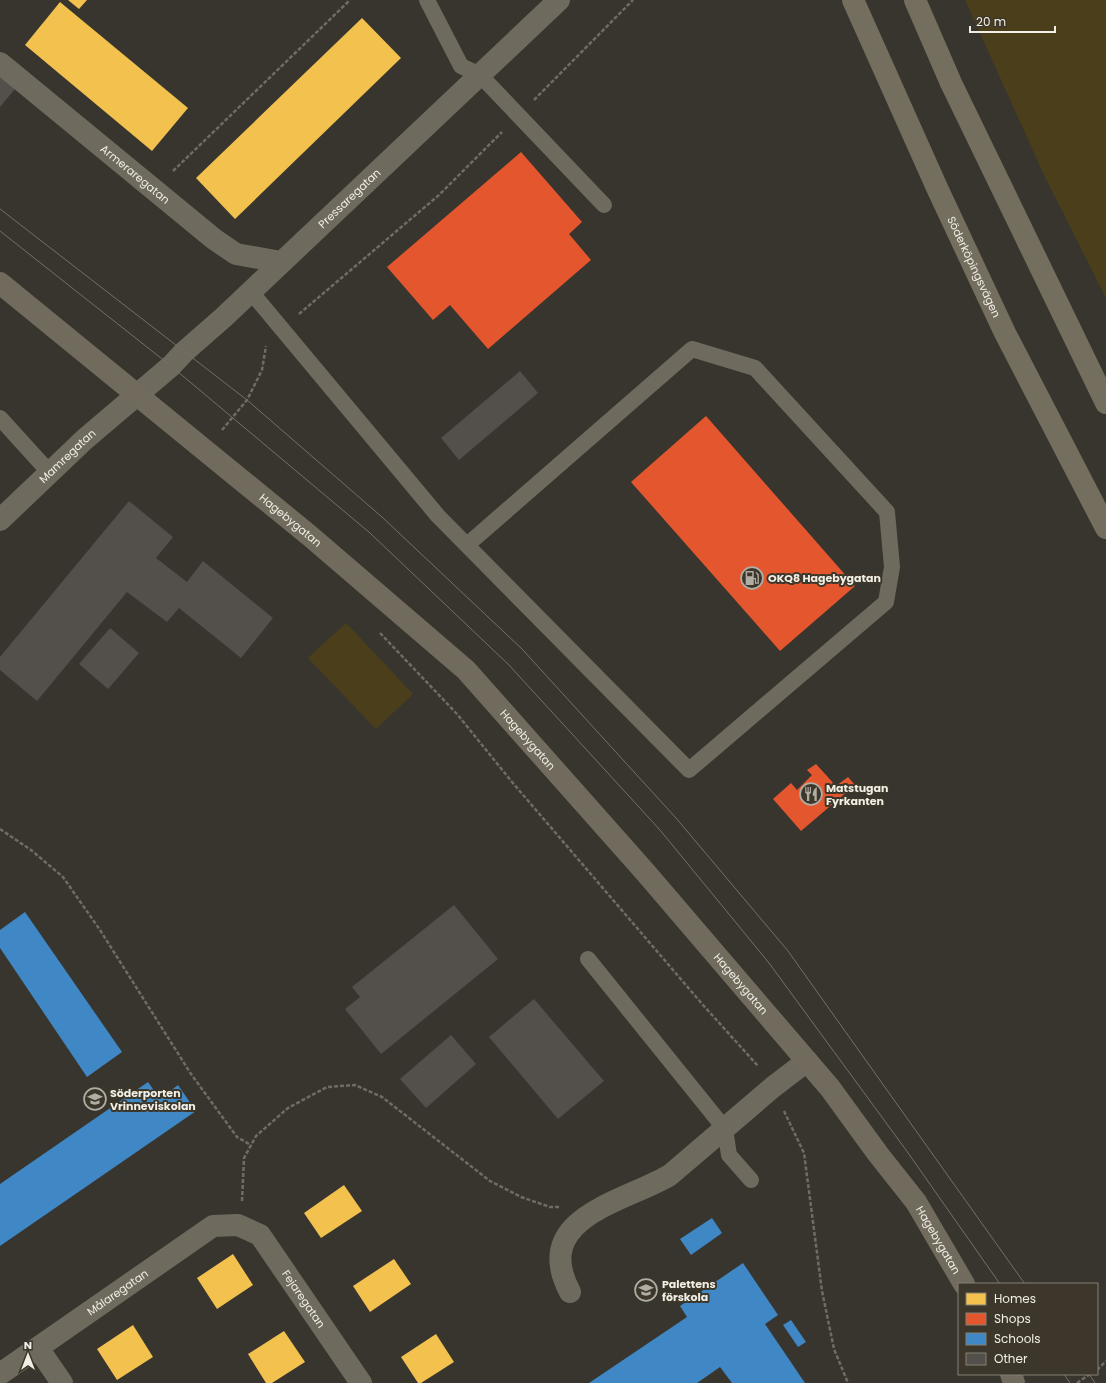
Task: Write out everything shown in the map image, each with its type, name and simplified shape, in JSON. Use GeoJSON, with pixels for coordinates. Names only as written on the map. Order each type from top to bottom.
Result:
{"type":"FeatureCollection","features":[{"type":"Feature","properties":{"kind":"highway","name":"Söderköpingsvägen"},"geometry":{"type":"LineString","coordinates":[[853,0],[938,190],[1005,333],[1106,528]]}},
{"type":"Feature","properties":{"kind":"highway"},"geometry":{"type":"LineString","coordinates":[[915,0],[951,83],[1106,403]]}},
{"type":"Feature","properties":{"kind":"street","name":"Pressaregatan"},"geometry":{"type":"LineString","coordinates":[[136,394],[171,366],[251,292],[559,0]]}},
{"type":"Feature","properties":{"kind":"street","name":"Armeraregatan"},"geometry":{"type":"LineString","coordinates":[[0,63],[214,239],[236,254],[281,262]]}},
{"type":"Feature","properties":{"kind":"street","name":"Hagebygatan"},"geometry":{"type":"LineString","coordinates":[[0,283],[310,536],[466,670],[640,867],[830,1088],[878,1154],[916,1202],[963,1283]]}},
{"type":"Feature","properties":{"kind":"street","name":"Mamregatan"},"geometry":{"type":"LineString","coordinates":[[0,520],[136,394]]}},
{"type":"Feature","properties":{"kind":"street"},"geometry":{"type":"LineString","coordinates":[[570,1292],[564,1281],[561,1264],[563,1245],[569,1232],[582,1218],[629,1193],[660,1181],[670,1175],[725,1130],[773,1087],[807,1061]]}},
{"type":"Feature","properties":{"kind":"street","name":"Målaregatan"},"geometry":{"type":"LineString","coordinates":[[0,1374],[213,1226],[238,1225]]}},
{"type":"Feature","properties":{"kind":"street","name":"Fejaregatan"},"geometry":{"type":"LineString","coordinates":[[238,1225],[260,1235],[361,1383]]}},
{"type":"Feature","properties":{"kind":"street"},"geometry":{"type":"LineString","coordinates":[[38,1348],[62,1383]]}},
{"type":"Feature","properties":{"kind":"lane"},"geometry":{"type":"LineString","coordinates":[[427,0],[461,66],[480,75],[604,205]]}},
{"type":"Feature","properties":{"kind":"lane"},"geometry":{"type":"LineString","coordinates":[[251,292],[438,516],[689,770],[886,602],[892,567],[887,512],[755,368],[692,349],[467,545]]}},
{"type":"Feature","properties":{"kind":"lane"},"geometry":{"type":"LineString","coordinates":[[0,418],[50,473]]}},
{"type":"Feature","properties":{"kind":"lane"},"geometry":{"type":"LineString","coordinates":[[588,959],[725,1130],[729,1155],[751,1180]]}},
{"type":"Feature","properties":{"kind":"path"},"geometry":{"type":"LineString","coordinates":[[154,190],[350,0]]}},
{"type":"Feature","properties":{"kind":"path"},"geometry":{"type":"LineString","coordinates":[[205,450],[247,400],[262,370],[266,343],[439,195],[633,0]]}},
{"type":"Feature","properties":{"kind":"path"},"geometry":{"type":"LineString","coordinates":[[376,629],[457,714],[512,782],[703,1005],[756,1063],[773,1087],[804,1153],[822,1291],[834,1349],[848,1383]]}},
{"type":"Feature","properties":{"kind":"path"},"geometry":{"type":"LineString","coordinates":[[0,830],[31,850],[63,877],[100,930],[192,1074],[237,1137],[251,1145]]}},
{"type":"Feature","properties":{"kind":"path"},"geometry":{"type":"LineString","coordinates":[[238,1225],[244,1183],[244,1158],[256,1136],[288,1108],[327,1087],[355,1085],[382,1097],[490,1181],[521,1197],[550,1207],[561,1207]]}},
{"type":"Feature","properties":{"kind":"path"},"geometry":{"type":"LineString","coordinates":[[1098,1369],[1106,1361]]}},
{"type":"Feature","properties":{"kind":"path"},"geometry":{"type":"LineString","coordinates":[[1077,1383],[1089,1375]]}},
{"type":"Feature","properties":{"kind":"shaded area"},"geometry":{"type":"Polygon","coordinates":[[[965,0],[1106,0],[1106,298],[1045,177],[965,0]]]}},
{"type":"Feature","properties":{"kind":"shaded area"},"geometry":{"type":"Polygon","coordinates":[[[346,623],[413,694],[376,729],[308,658],[346,623]]]}},
{"type":"Feature","properties":{"kind":"building: Homes"},"geometry":{"type":"Polygon","coordinates":[[[68,0],[87,0],[79,9],[68,0]]]}},
{"type":"Feature","properties":{"kind":"building: Homes"},"geometry":{"type":"Polygon","coordinates":[[[60,2],[188,108],[152,151],[25,45],[60,2]]]}},
{"type":"Feature","properties":{"kind":"building: Homes"},"geometry":{"type":"Polygon","coordinates":[[[362,18],[401,58],[235,219],[196,178],[362,18]]]}},
{"type":"Feature","properties":{"kind":"building: Homes"},"geometry":{"type":"Polygon","coordinates":[[[344,1185],[362,1211],[321,1238],[304,1213],[344,1185]]]}},
{"type":"Feature","properties":{"kind":"building: Homes"},"geometry":{"type":"Polygon","coordinates":[[[233,1254],[253,1285],[217,1309],[197,1278],[233,1254]]]}},
{"type":"Feature","properties":{"kind":"building: Homes"},"geometry":{"type":"Polygon","coordinates":[[[394,1259],[411,1284],[370,1312],[353,1286],[394,1259]]]}},
{"type":"Feature","properties":{"kind":"building: Homes"},"geometry":{"type":"Polygon","coordinates":[[[133,1325],[153,1357],[117,1380],[97,1349],[133,1325]]]}},
{"type":"Feature","properties":{"kind":"building: Homes"},"geometry":{"type":"Polygon","coordinates":[[[284,1331],[305,1362],[272,1383],[266,1383],[248,1354],[284,1331]]]}},
{"type":"Feature","properties":{"kind":"building: Homes"},"geometry":{"type":"Polygon","coordinates":[[[436,1334],[454,1362],[421,1383],[418,1383],[401,1357],[436,1334]]]}},
{"type":"Feature","properties":{"kind":"building: Shops"},"geometry":{"type":"Polygon","coordinates":[[[521,152],[582,222],[569,234],[591,260],[488,349],[450,305],[433,320],[387,267],[521,152]]]}},
{"type":"Feature","properties":{"kind":"building: Shops"},"geometry":{"type":"Polygon","coordinates":[[[706,416],[855,586],[780,651],[631,482],[706,416]]]}},
{"type":"Feature","properties":{"kind":"building: Shops","name":"Matstugan Fyrkanten"},"geometry":{"type":"Polygon","coordinates":[[[816,764],[836,786],[848,777],[855,785],[801,831],[773,799],[791,783],[797,790],[812,775],[807,770],[816,764]]]}},
{"type":"Feature","properties":{"kind":"building: Schools"},"geometry":{"type":"Polygon","coordinates":[[[25,912],[122,1052],[87,1077],[0,948],[0,930],[25,912]]]}},
{"type":"Feature","properties":{"kind":"building: Schools"},"geometry":{"type":"Polygon","coordinates":[[[148,1082],[160,1099],[178,1085],[196,1111],[0,1246],[0,1184],[148,1082]]]}},
{"type":"Feature","properties":{"kind":"building: Schools"},"geometry":{"type":"Polygon","coordinates":[[[712,1218],[722,1233],[691,1255],[680,1239],[712,1218]]]}},
{"type":"Feature","properties":{"kind":"building: Schools"},"geometry":{"type":"Polygon","coordinates":[[[743,1263],[778,1315],[765,1324],[805,1383],[732,1383],[720,1367],[697,1383],[589,1383],[687,1317],[680,1306],[743,1263]]]}},
{"type":"Feature","properties":{"kind":"building: Schools"},"geometry":{"type":"Polygon","coordinates":[[[791,1320],[806,1342],[798,1347],[783,1325],[791,1320]]]}},
{"type":"Feature","properties":{"kind":"building: Other"},"geometry":{"type":"Polygon","coordinates":[[[0,69],[19,84],[0,107],[0,69]]]}},
{"type":"Feature","properties":{"kind":"building: Other"},"geometry":{"type":"Polygon","coordinates":[[[520,371],[538,393],[459,460],[441,438],[520,371]]]}},
{"type":"Feature","properties":{"kind":"building: Other"},"geometry":{"type":"Polygon","coordinates":[[[129,501],[173,537],[156,558],[187,582],[203,561],[273,618],[241,658],[179,608],[167,622],[127,592],[37,701],[0,670],[0,657],[129,501]]]}},
{"type":"Feature","properties":{"kind":"building: Other"},"geometry":{"type":"Polygon","coordinates":[[[110,628],[139,653],[108,689],[79,664],[110,628]]]}},
{"type":"Feature","properties":{"kind":"building: Other"},"geometry":{"type":"Polygon","coordinates":[[[454,905],[498,959],[381,1054],[345,1009],[360,997],[352,987],[454,905]]]}},
{"type":"Feature","properties":{"kind":"building: Other"},"geometry":{"type":"Polygon","coordinates":[[[534,999],[604,1081],[558,1119],[489,1037],[534,999]]]}},
{"type":"Feature","properties":{"kind":"building: Other"},"geometry":{"type":"Polygon","coordinates":[[[451,1035],[476,1064],[426,1108],[400,1079],[451,1035]]]}},
{"type":"Feature","properties":{"kind":"tram line"},"geometry":{"type":"LineString","coordinates":[[0,209],[247,400],[382,517],[522,649],[676,818],[788,951],[1024,1283]]}},
{"type":"Feature","properties":{"kind":"tram line"},"geometry":{"type":"LineString","coordinates":[[0,231],[171,366],[370,533],[508,664],[660,830],[769,963],[906,1150],[999,1283]]}},
{"type":"Feature","properties":{"kind":"tram line"},"geometry":{"type":"LineString","coordinates":[[1065,1375],[1070,1383]]}},
{"type":"Feature","properties":{"kind":"tram line"},"geometry":{"type":"LineString","coordinates":[[1090,1375],[1095,1383]]}},
{"type":"Feature","properties":{"kind":"place","name":"OKQ8 Hagebygatan"},"geometry":{"type":"Point","coordinates":[752,578]}},
{"type":"Feature","properties":{"kind":"place","name":"Matstugan Fyrkanten"},"geometry":{"type":"Point","coordinates":[811,794]}},
{"type":"Feature","properties":{"kind":"place","name":"Söderporten Vrinneviskolan"},"geometry":{"type":"Point","coordinates":[95,1099]}},
{"type":"Feature","properties":{"kind":"place","name":"Palettens förskola"},"geometry":{"type":"Point","coordinates":[646,1290]}}]}
